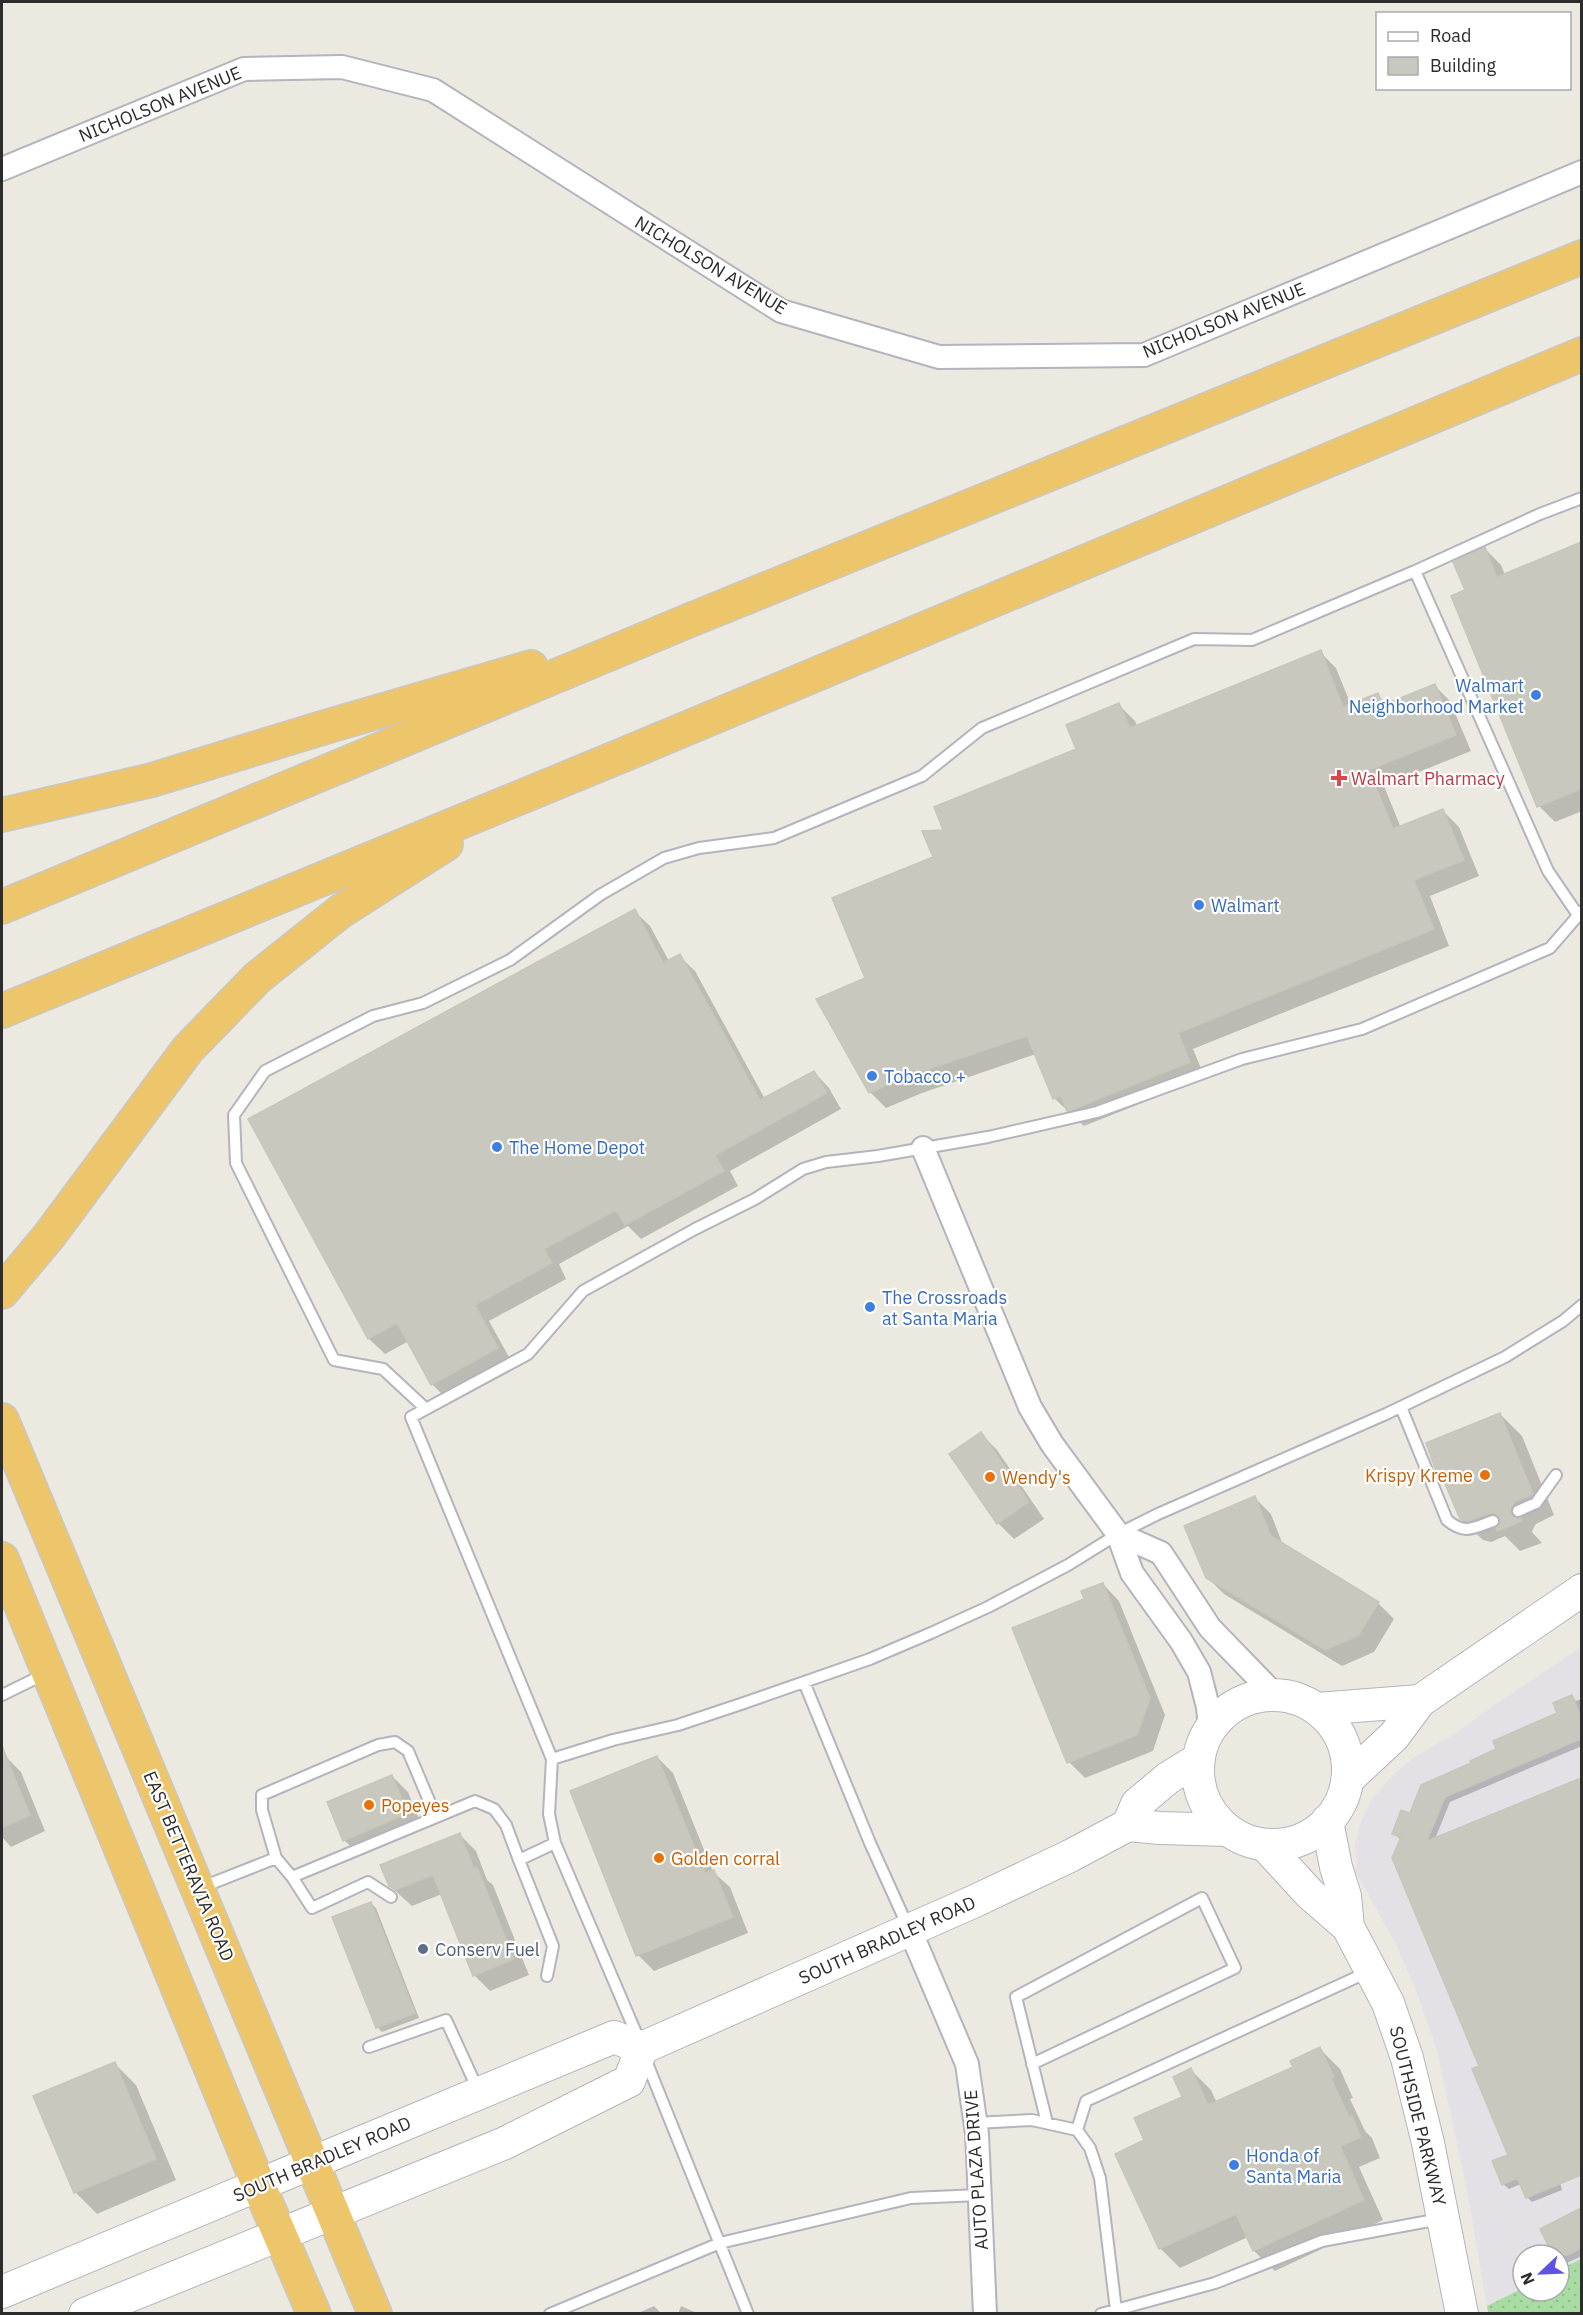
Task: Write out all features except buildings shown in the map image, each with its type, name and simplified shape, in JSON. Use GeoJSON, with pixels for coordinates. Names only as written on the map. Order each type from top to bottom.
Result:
{"type":"FeatureCollection","features":[{"type":"Feature","properties":{"kind":"highway"},"geometry":{"type":"LineString","coordinates":[[2,907],[688,621],[1581,257]]}},
{"type":"Feature","properties":{"kind":"highway"},"geometry":{"type":"LineString","coordinates":[[2,1011],[634,750],[1581,354]]}},
{"type":"Feature","properties":{"kind":"highway"},"geometry":{"type":"LineString","coordinates":[[2,814],[152,780],[688,621]]}},
{"type":"Feature","properties":{"kind":"highway"},"geometry":{"type":"LineString","coordinates":[[2,1292],[49,1236],[188,1049],[257,978],[341,911],[457,837],[634,750]]}},
{"type":"Feature","properties":{"kind":"highway","name":"EAST BETTERAVIA ROAD"},"geometry":{"type":"LineString","coordinates":[[2,1420],[375,2313]]}},
{"type":"Feature","properties":{"kind":"highway"},"geometry":{"type":"LineString","coordinates":[[2,1559],[259,2186],[314,2313]]}},
{"type":"Feature","properties":{"kind":"street","name":"NICHOLSON AVENUE"},"geometry":{"type":"LineString","coordinates":[[2,169],[244,69],[342,67],[433,90],[781,311],[939,357],[1144,355],[1581,172]]}},
{"type":"Feature","properties":{"kind":"street"},"geometry":{"type":"LineString","coordinates":[[923,1148],[1030,1407],[1052,1444],[1118,1534],[1132,1573],[1181,1641],[1198,1672],[1208,1707],[1210,1729]]}},
{"type":"Feature","properties":{"kind":"street"},"geometry":{"type":"LineString","coordinates":[[1118,1534],[1161,1553],[1209,1628],[1274,1694]]}},
{"type":"Feature","properties":{"kind":"street"},"geometry":{"type":"LineString","coordinates":[[1347,1780],[1394,1736],[1420,1701],[1581,1590]]}},
{"type":"Feature","properties":{"kind":"street"},"geometry":{"type":"LineString","coordinates":[[1274,1694],[1309,1703],[1317,1709],[1333,1723],[1347,1752],[1349,1773],[1339,1808],[1318,1831],[1288,1844],[1265,1845],[1239,1837],[1228,1830],[1212,1813],[1199,1785],[1199,1759],[1210,1729],[1232,1706],[1250,1697],[1274,1694]]}},
{"type":"Feature","properties":{"kind":"street"},"geometry":{"type":"LineString","coordinates":[[1317,1709],[1420,1701]]}},
{"type":"Feature","properties":{"kind":"street"},"geometry":{"type":"LineString","coordinates":[[1199,1759],[1168,1778],[1137,1804],[1128,1825],[1228,1830]]}},
{"type":"Feature","properties":{"kind":"street","name":"SOUTHSIDE PARKWAY"},"geometry":{"type":"LineString","coordinates":[[1327,1821],[1336,1868],[1345,1896],[1348,1927]]}},
{"type":"Feature","properties":{"kind":"street","name":"SOUTH BRADLEY ROAD"},"geometry":{"type":"LineString","coordinates":[[2,2292],[614,2037],[642,2048],[910,1930],[1070,1856],[1128,1825]]}},
{"type":"Feature","properties":{"kind":"street","name":"SOUTHSIDE PARKWAY"},"geometry":{"type":"LineString","coordinates":[[1265,1845],[1310,1894],[1348,1927],[1388,2003],[1407,2058],[1428,2143],[1462,2313]]}},
{"type":"Feature","properties":{"kind":"street","name":"AUTO PLAZA DRIVE"},"geometry":{"type":"LineString","coordinates":[[910,1930],[967,2064],[975,2123],[985,2313]]}},
{"type":"Feature","properties":{"kind":"street"},"geometry":{"type":"LineString","coordinates":[[85,2313],[334,2214],[504,2143],[629,2081],[642,2048]]}},
{"type":"Feature","properties":{"kind":"lane"},"geometry":{"type":"LineString","coordinates":[[426,1408],[383,1369],[334,1360],[236,1163],[234,1115],[265,1071],[373,1016],[423,1003],[510,960],[600,895],[664,858],[699,848],[774,838],[922,776],[982,728],[1194,639],[1252,640],[1415,572],[1540,514],[1581,498]]}},
{"type":"Feature","properties":{"kind":"lane"},"geometry":{"type":"LineString","coordinates":[[748,2313],[642,2048],[555,1843],[549,1814],[552,1759],[411,1417],[528,1354],[583,1290],[755,1199],[803,1169],[826,1162],[878,1156],[988,1137],[1097,1113],[1242,1059],[1362,1029],[1550,948],[1580,913],[1548,871],[1415,572]]}},
{"type":"Feature","properties":{"kind":"lane"},"geometry":{"type":"LineString","coordinates":[[552,1759],[613,1740],[678,1725],[870,1659],[988,1607],[1068,1565],[1118,1534],[1166,1510],[1401,1407],[1505,1357],[1563,1321],[1581,1305]]}},
{"type":"Feature","properties":{"kind":"lane"},"geometry":{"type":"LineString","coordinates":[[1401,1407],[1447,1520],[1456,1528],[1468,1530],[1493,1521]]}},
{"type":"Feature","properties":{"kind":"lane"},"geometry":{"type":"LineString","coordinates":[[1518,1511],[1536,1503],[1556,1475]]}},
{"type":"Feature","properties":{"kind":"lane"},"geometry":{"type":"LineString","coordinates":[[2,1695],[48,1673]]}},
{"type":"Feature","properties":{"kind":"lane"},"geometry":{"type":"LineString","coordinates":[[804,1682],[870,1843],[910,1930]]}},
{"type":"Feature","properties":{"kind":"lane"},"geometry":{"type":"LineString","coordinates":[[391,1897],[368,1882],[312,1908],[292,1877],[276,1858],[262,1810],[262,1795],[378,1745],[395,1742],[408,1751],[436,1817]]}},
{"type":"Feature","properties":{"kind":"lane"},"geometry":{"type":"LineString","coordinates":[[292,1877],[475,1801],[494,1809],[506,1825],[553,1946],[547,1976]]}},
{"type":"Feature","properties":{"kind":"lane"},"geometry":{"type":"LineString","coordinates":[[519,1860],[555,1843]]}},
{"type":"Feature","properties":{"kind":"lane"},"geometry":{"type":"LineString","coordinates":[[198,1888],[276,1858]]}},
{"type":"Feature","properties":{"kind":"lane"},"geometry":{"type":"LineString","coordinates":[[1032,2064],[1235,1968],[1202,1898],[1016,1997],[1032,2064],[1047,2123]]}},
{"type":"Feature","properties":{"kind":"lane"},"geometry":{"type":"LineString","coordinates":[[1077,2130],[1086,2101],[1371,1970]]}},
{"type":"Feature","properties":{"kind":"lane"},"geometry":{"type":"LineString","coordinates":[[369,2047],[446,2020],[479,2093]]}},
{"type":"Feature","properties":{"kind":"lane"},"geometry":{"type":"LineString","coordinates":[[975,2123],[1032,2120],[1077,2130],[1090,2148],[1100,2178],[1116,2310]]}},
{"type":"Feature","properties":{"kind":"lane"},"geometry":{"type":"LineString","coordinates":[[550,2313],[720,2243],[911,2198],[980,2195]]}},
{"type":"Feature","properties":{"kind":"lane"},"geometry":{"type":"LineString","coordinates":[[1101,2313],[1215,2283],[1322,2241],[1443,2218]]}},
{"type":"Feature","properties":{"kind":"shaded area"},"geometry":{"type":"Polygon","coordinates":[[[1581,1647],[1581,2259],[1571,2264],[1571,2243],[1511,2243],[1511,2294],[1487,2306],[1467,2190],[1437,2050],[1414,1985],[1396,1945],[1355,1870],[1357,1864],[1355,1845],[1360,1824],[1371,1800],[1392,1776],[1413,1758],[1459,1731],[1581,1647]]]}},
{"type":"Feature","properties":{"kind":"green space"},"geometry":{"type":"Polygon","coordinates":[[[1581,2259],[1581,2313],[1488,2313],[1487,2306],[1511,2294],[1511,2303],[1571,2303],[1571,2264],[1581,2259]]]}},
{"type":"Feature","properties":{"kind":"place","name":"Walmart Neighborhood Market"},"geometry":{"type":"Point","coordinates":[1536,695]}},
{"type":"Feature","properties":{"kind":"place","name":"Walmart Pharmacy"},"geometry":{"type":"Point","coordinates":[1339,778]}},
{"type":"Feature","properties":{"kind":"place","name":"Walmart"},"geometry":{"type":"Point","coordinates":[1199,905]}},
{"type":"Feature","properties":{"kind":"place","name":"Tobacco +"},"geometry":{"type":"Point","coordinates":[872,1076]}},
{"type":"Feature","properties":{"kind":"place","name":"The Home Depot"},"geometry":{"type":"Point","coordinates":[497,1147]}},
{"type":"Feature","properties":{"kind":"place","name":"The Crossroads at Santa Maria"},"geometry":{"type":"Point","coordinates":[870,1307]}},
{"type":"Feature","properties":{"kind":"place","name":"Krispy Kreme"},"geometry":{"type":"Point","coordinates":[1485,1475]}},
{"type":"Feature","properties":{"kind":"place","name":"Wendy's"},"geometry":{"type":"Point","coordinates":[990,1477]}},
{"type":"Feature","properties":{"kind":"place","name":"Popeyes"},"geometry":{"type":"Point","coordinates":[369,1805]}},
{"type":"Feature","properties":{"kind":"place","name":"Golden corral"},"geometry":{"type":"Point","coordinates":[659,1858]}},
{"type":"Feature","properties":{"kind":"place","name":"Conserv Fuel"},"geometry":{"type":"Point","coordinates":[423,1949]}},
{"type":"Feature","properties":{"kind":"place","name":"Honda of Santa Maria"},"geometry":{"type":"Point","coordinates":[1234,2165]}}]}
